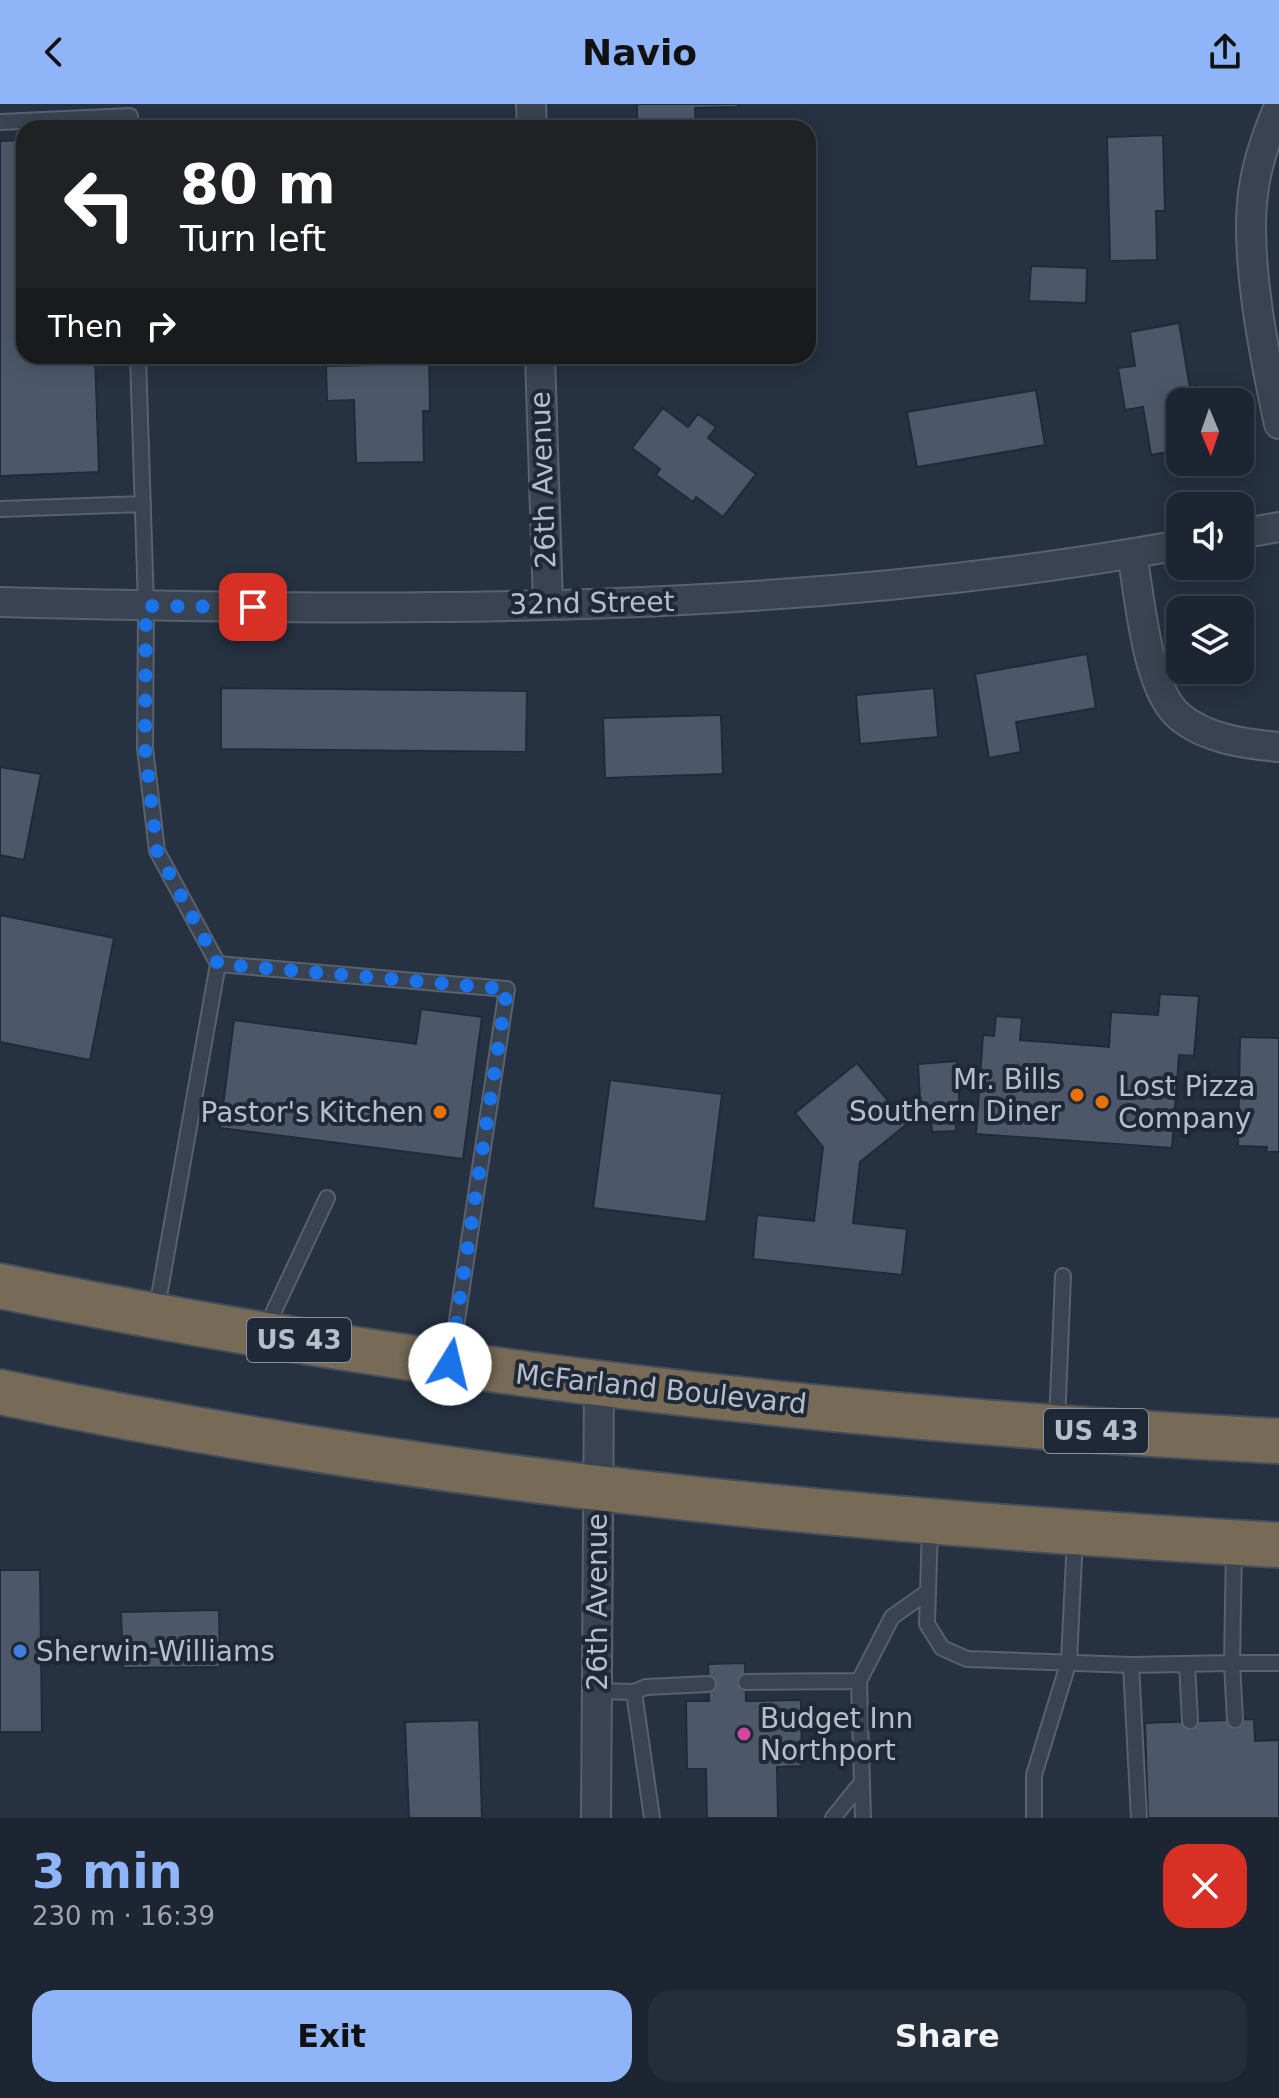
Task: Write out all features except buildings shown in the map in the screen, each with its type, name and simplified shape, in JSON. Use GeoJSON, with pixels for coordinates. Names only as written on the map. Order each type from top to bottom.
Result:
{"type":"FeatureCollection","features":[{"type":"Feature","properties":{"kind":"highway","name":"McFarland Boulevard"},"geometry":{"type":"LineString","coordinates":[[0,1286],[263,1334],[599,1386],[1056,1427],[1279,1441]]}},
{"type":"Feature","properties":{"kind":"highway"},"geometry":{"type":"LineString","coordinates":[[0,1392],[149,1423],[459,1473],[598,1490],[931,1523],[1279,1545]]}},
{"type":"Feature","properties":{"kind":"street"},"geometry":{"type":"LineString","coordinates":[[1279,106],[1253,189],[1251,231],[1265,356],[1279,424]]}},
{"type":"Feature","properties":{"kind":"street","name":"26th Avenue"},"geometry":{"type":"LineString","coordinates":[[540,364],[548,604]]}},
{"type":"Feature","properties":{"kind":"street"},"geometry":{"type":"LineString","coordinates":[[1254,531],[1279,527]]}},
{"type":"Feature","properties":{"kind":"street","name":"32nd Street"},"geometry":{"type":"LineString","coordinates":[[0,602],[401,608],[699,600],[887,585],[1166,548]]}},
{"type":"Feature","properties":{"kind":"street"},"geometry":{"type":"LineString","coordinates":[[1132,554],[1156,680],[1179,716],[1217,737],[1279,747]]}},
{"type":"Feature","properties":{"kind":"street","name":"26th Avenue"},"geometry":{"type":"LineString","coordinates":[[596,1818],[599,1386]]}},
{"type":"Feature","properties":{"kind":"lane"},"geometry":{"type":"LineString","coordinates":[[43,120],[130,116],[130,120]]}},
{"type":"Feature","properties":{"kind":"lane"},"geometry":{"type":"LineString","coordinates":[[138,364],[146,606],[145,748],[157,851],[218,964],[156,1316]]}},
{"type":"Feature","properties":{"kind":"lane"},"geometry":{"type":"LineString","coordinates":[[0,509],[143,504]]}},
{"type":"Feature","properties":{"kind":"lane"},"geometry":{"type":"LineString","coordinates":[[218,964],[507,989],[450,1364]]}},
{"type":"Feature","properties":{"kind":"lane"},"geometry":{"type":"LineString","coordinates":[[263,1334],[327,1198]]}},
{"type":"Feature","properties":{"kind":"lane"},"geometry":{"type":"LineString","coordinates":[[1056,1427],[1063,1276]]}},
{"type":"Feature","properties":{"kind":"lane"},"geometry":{"type":"LineString","coordinates":[[931,1523],[927,1624],[942,1648],[967,1659],[1131,1665],[1279,1663]]}},
{"type":"Feature","properties":{"kind":"lane"},"geometry":{"type":"LineString","coordinates":[[1034,1818],[1034,1775],[1069,1661],[1075,1533]]}},
{"type":"Feature","properties":{"kind":"lane"},"geometry":{"type":"LineString","coordinates":[[1234,1543],[1232,1663],[1235,1720]]}},
{"type":"Feature","properties":{"kind":"lane"},"geometry":{"type":"LineString","coordinates":[[863,1818],[859,1681],[892,1617],[926,1593]]}},
{"type":"Feature","properties":{"kind":"lane"},"geometry":{"type":"LineString","coordinates":[[1187,1664],[1190,1721]]}},
{"type":"Feature","properties":{"kind":"lane"},"geometry":{"type":"LineString","coordinates":[[1131,1665],[1139,1818]]}},
{"type":"Feature","properties":{"kind":"lane"},"geometry":{"type":"LineString","coordinates":[[746,1682],[859,1681]]}},
{"type":"Feature","properties":{"kind":"lane"},"geometry":{"type":"LineString","coordinates":[[597,1691],[634,1692],[646,1687],[708,1684]]}},
{"type":"Feature","properties":{"kind":"lane"},"geometry":{"type":"LineString","coordinates":[[634,1692],[652,1818]]}},
{"type":"Feature","properties":{"kind":"lane"},"geometry":{"type":"LineString","coordinates":[[833,1818],[862,1782]]}},
{"type":"Feature","properties":{"kind":"place","name":"Mr. Bills Southern Diner"},"geometry":{"type":"Point","coordinates":[1077,1095]}},
{"type":"Feature","properties":{"kind":"place","name":"Lost Pizza Company"},"geometry":{"type":"Point","coordinates":[1102,1102]}},
{"type":"Feature","properties":{"kind":"place","name":"Pastor's Kitchen"},"geometry":{"type":"Point","coordinates":[440,1112]}},
{"type":"Feature","properties":{"kind":"place","name":"Sherwin-Williams"},"geometry":{"type":"Point","coordinates":[20,1651]}},
{"type":"Feature","properties":{"kind":"place","name":"Budget Inn Northport"},"geometry":{"type":"Point","coordinates":[744,1734]}},
{"type":"Feature","properties":{"kind":"route"},"geometry":{"type":"LineString","coordinates":[[253,607],[146,606],[145,748],[157,851],[218,964],[507,989],[450,1364]]}}]}
